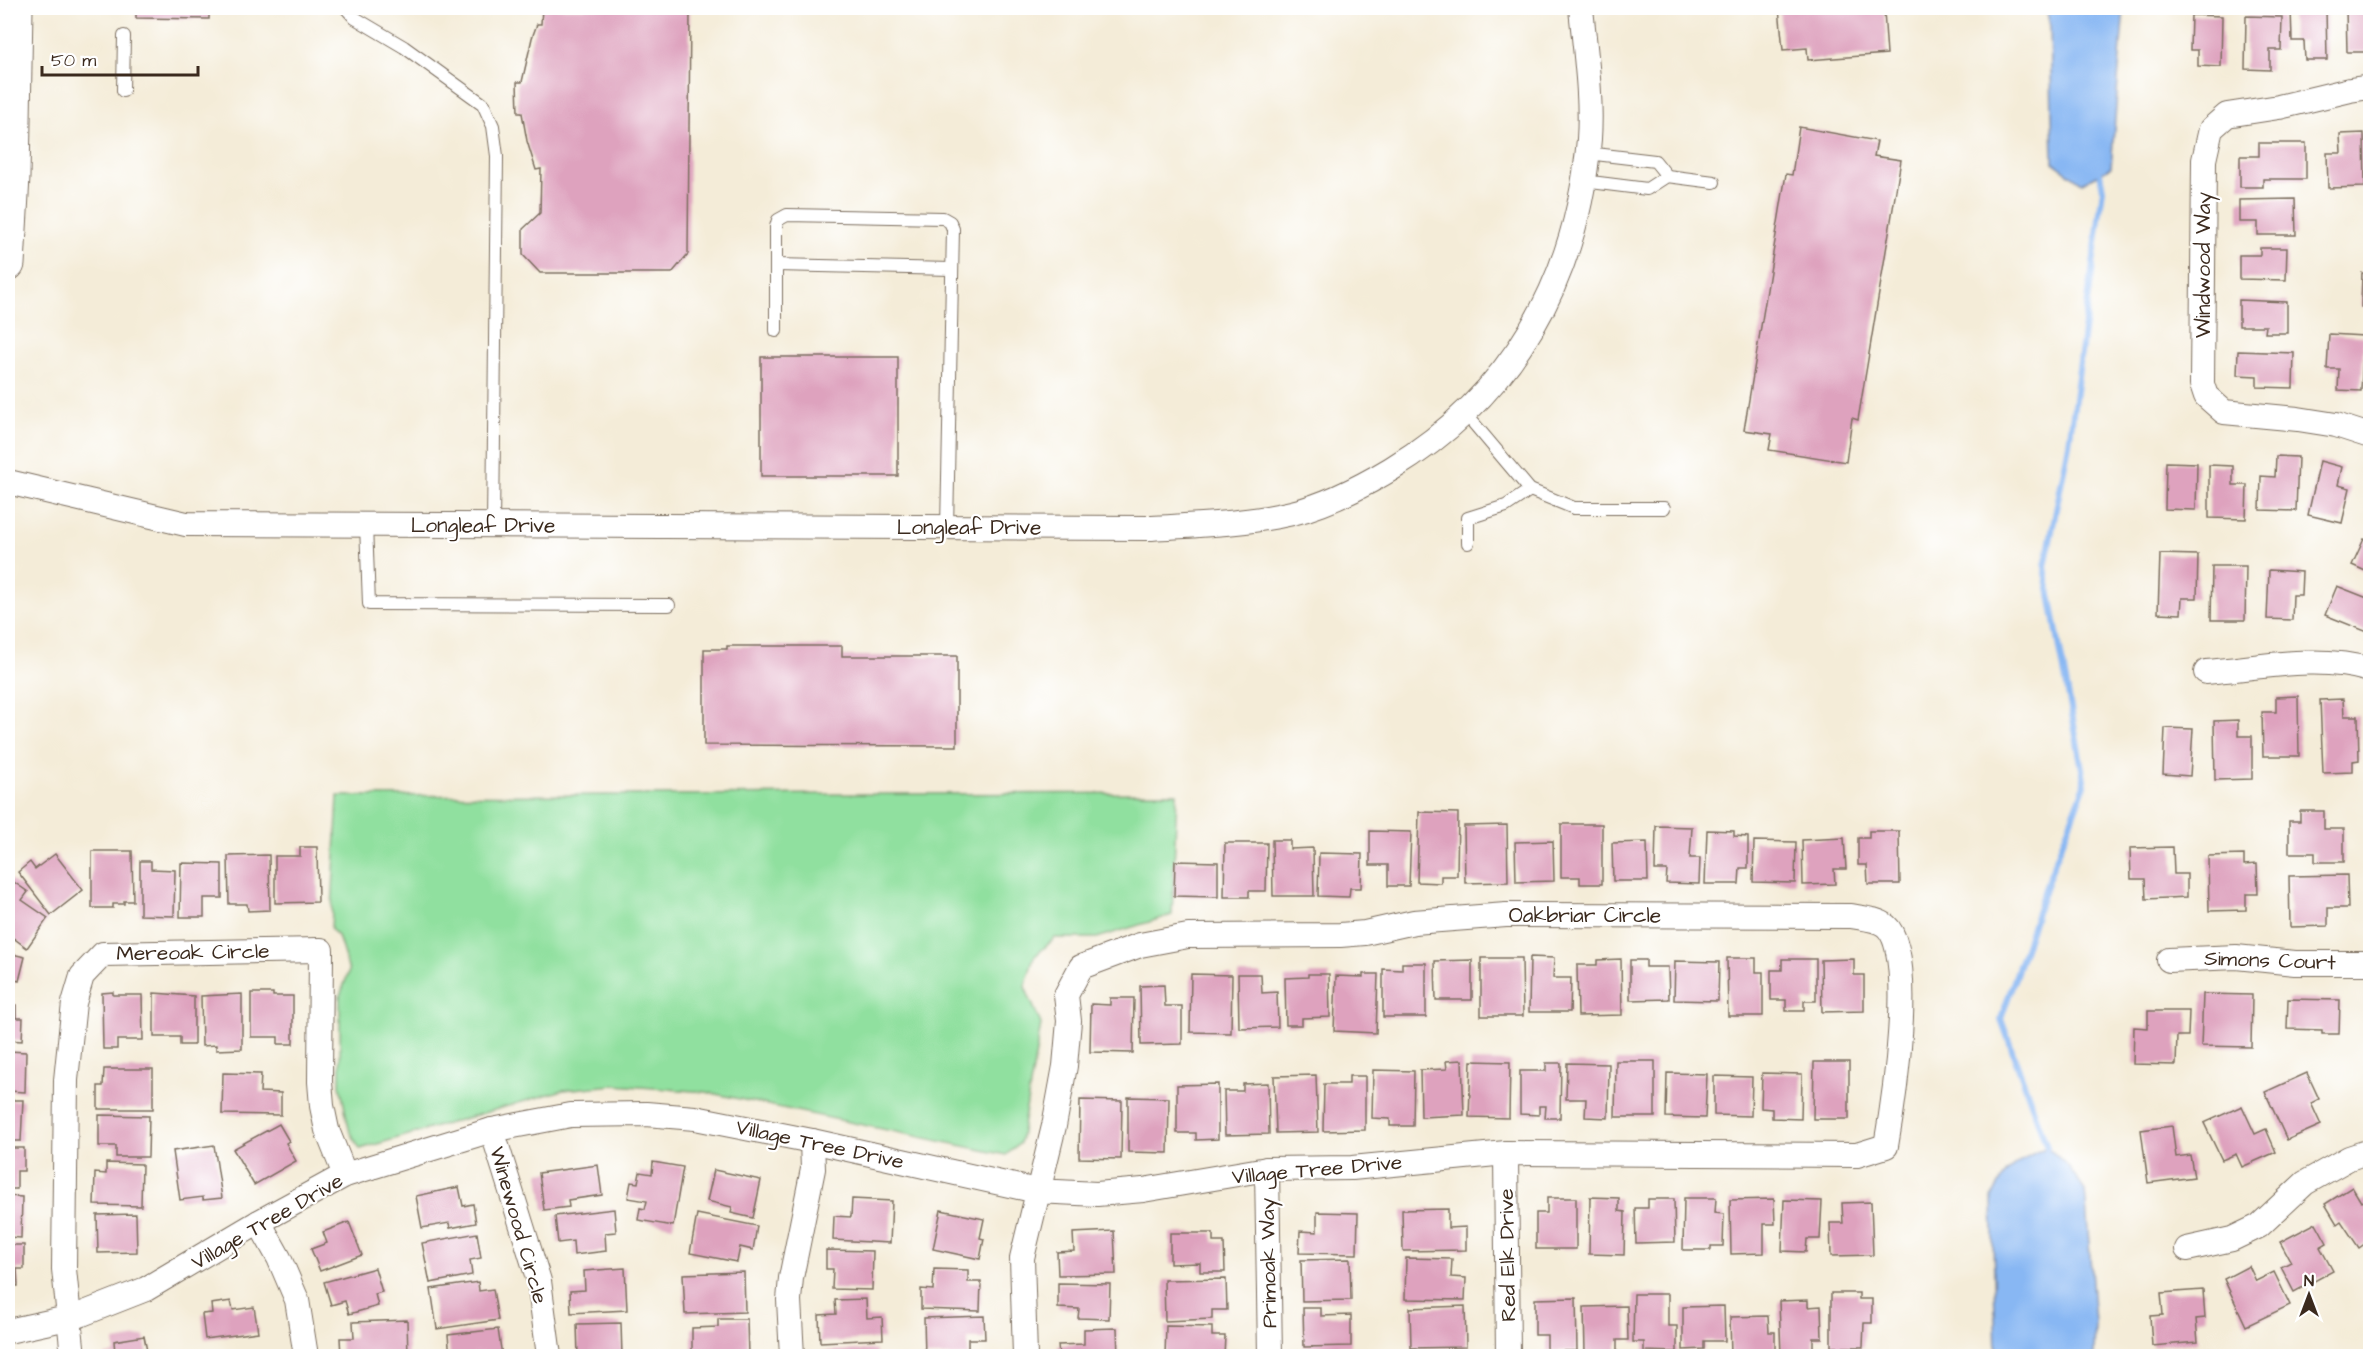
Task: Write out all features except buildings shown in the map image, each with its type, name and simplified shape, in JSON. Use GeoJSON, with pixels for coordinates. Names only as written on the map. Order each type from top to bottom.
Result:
{"type":"FeatureCollection","features":[{"type":"Feature","properties":{"kind":"main road"},"geometry":{"type":"LineString","coordinates":[[8,264],[13,177],[16,8]]}},
{"type":"Feature","properties":{"kind":"street","name":"Longleaf Drive"},"geometry":{"type":"LineString","coordinates":[[8,482],[186,524],[1152,528],[1242,523],[1294,513],[1374,479],[1427,445],[1465,413],[1492,386],[1515,356],[1552,292],[1577,214],[1587,153],[1589,102],[1581,8]]}},
{"type":"Feature","properties":{"kind":"street","name":"Windwood Way"},"geometry":{"type":"LineString","coordinates":[[2370,87],[2279,107],[2227,115],[2211,129],[2204,160],[2202,384],[2206,396],[2224,412],[2336,425],[2370,436]]}},
{"type":"Feature","properties":{"kind":"street"},"geometry":{"type":"LineString","coordinates":[[2205,672],[2311,662],[2339,663],[2370,670]]}},
{"type":"Feature","properties":{"kind":"street","name":"Oakbriar Circle"},"geometry":{"type":"LineString","coordinates":[[1037,1191],[1054,1126],[1068,1044],[1066,995],[1081,967],[1140,945],[1188,936],[1365,933],[1414,922],[1506,915],[1851,916],[1869,919],[1887,927],[1899,950],[1901,1029],[1895,1097],[1886,1146],[1857,1155],[1673,1154]]}},
{"type":"Feature","properties":{"kind":"street","name":"Mereoak Circle"},"geometry":{"type":"LineString","coordinates":[[68,1317],[64,1269],[67,1069],[74,1003],[82,976],[103,954],[321,950],[320,1082],[322,1106],[327,1130],[345,1175]]}},
{"type":"Feature","properties":{"kind":"street","name":"Simons Court"},"geometry":{"type":"LineString","coordinates":[[2169,960],[2236,957],[2295,963],[2370,963]]}},
{"type":"Feature","properties":{"kind":"street","name":"Village Tree Drive"},"geometry":{"type":"LineString","coordinates":[[8,1331],[100,1308],[146,1289],[259,1222],[345,1175],[492,1130],[571,1115],[646,1114],[695,1119],[812,1141],[1037,1191],[1097,1194],[1143,1190],[1267,1169],[1352,1168],[1506,1153],[1673,1154]]}},
{"type":"Feature","properties":{"kind":"street","name":"Winewood Circle"},"geometry":{"type":"LineString","coordinates":[[492,1130],[539,1281],[549,1356]]}},
{"type":"Feature","properties":{"kind":"street"},"geometry":{"type":"LineString","coordinates":[[792,1356],[789,1300],[791,1278],[813,1169],[812,1141]]}},
{"type":"Feature","properties":{"kind":"street"},"geometry":{"type":"LineString","coordinates":[[2187,1249],[2232,1239],[2259,1226],[2305,1183],[2349,1158],[2370,1151]]}},
{"type":"Feature","properties":{"kind":"street","name":"Red Elk Drive"},"geometry":{"type":"LineString","coordinates":[[1506,1153],[1508,1356]]}},
{"type":"Feature","properties":{"kind":"street","name":"Primoak Way"},"geometry":{"type":"LineString","coordinates":[[1267,1169],[1270,1356]]}},
{"type":"Feature","properties":{"kind":"street"},"geometry":{"type":"LineString","coordinates":[[1024,1356],[1022,1258],[1037,1191]]}},
{"type":"Feature","properties":{"kind":"street"},"geometry":{"type":"LineString","coordinates":[[259,1222],[279,1258],[297,1300],[306,1356]]}},
{"type":"Feature","properties":{"kind":"street"},"geometry":{"type":"LineString","coordinates":[[68,1317],[73,1356]]}},
{"type":"Feature","properties":{"kind":"lane"},"geometry":{"type":"LineString","coordinates":[[346,8],[355,18],[404,47],[483,104],[493,126],[497,156],[493,526]]}},
{"type":"Feature","properties":{"kind":"lane"},"geometry":{"type":"LineString","coordinates":[[123,91],[124,36]]}},
{"type":"Feature","properties":{"kind":"lane"},"geometry":{"type":"LineString","coordinates":[[1587,153],[1655,161],[1668,176]]}},
{"type":"Feature","properties":{"kind":"lane"},"geometry":{"type":"LineString","coordinates":[[1583,181],[1647,189],[1668,176],[1714,182]]}},
{"type":"Feature","properties":{"kind":"lane"},"geometry":{"type":"LineString","coordinates":[[776,330],[776,227],[778,220],[787,215],[943,218],[950,222],[953,229],[947,528]]}},
{"type":"Feature","properties":{"kind":"lane"},"geometry":{"type":"LineString","coordinates":[[776,265],[952,269]]}},
{"type":"Feature","properties":{"kind":"lane"},"geometry":{"type":"LineString","coordinates":[[1465,413],[1530,490],[1574,508],[1664,508]]}},
{"type":"Feature","properties":{"kind":"lane"},"geometry":{"type":"LineString","coordinates":[[1468,543],[1468,518],[1506,506],[1530,490]]}},
{"type":"Feature","properties":{"kind":"lane"},"geometry":{"type":"LineString","coordinates":[[366,525],[369,604],[669,605]]}},
{"type":"Feature","properties":{"kind":"green space"},"geometry":{"type":"Polygon","coordinates":[[[1177,793],[1172,915],[1097,938],[1055,938],[1034,957],[1025,987],[1041,1024],[1020,1143],[1006,1155],[706,1092],[614,1085],[563,1090],[360,1149],[349,1129],[340,1085],[340,996],[349,971],[338,936],[331,929],[338,796],[1177,793]]]}},
{"type":"Feature","properties":{"kind":"water"},"geometry":{"type":"Polygon","coordinates":[[[2046,8],[2124,8],[2111,167],[2082,183],[2053,162],[2050,26],[2046,8]]]}},
{"type":"Feature","properties":{"kind":"water"},"geometry":{"type":"Polygon","coordinates":[[[2047,1147],[2069,1167],[2085,1191],[2095,1322],[2094,1356],[1996,1356],[1992,1198],[2007,1172],[2028,1156],[2047,1147]]]}},
{"type":"Feature","properties":{"kind":"waterway"},"geometry":{"type":"LineString","coordinates":[[2047,1147],[2001,1019],[2049,877],[2085,785],[2045,567],[2069,444],[2103,189],[2100,173]]}}]}
